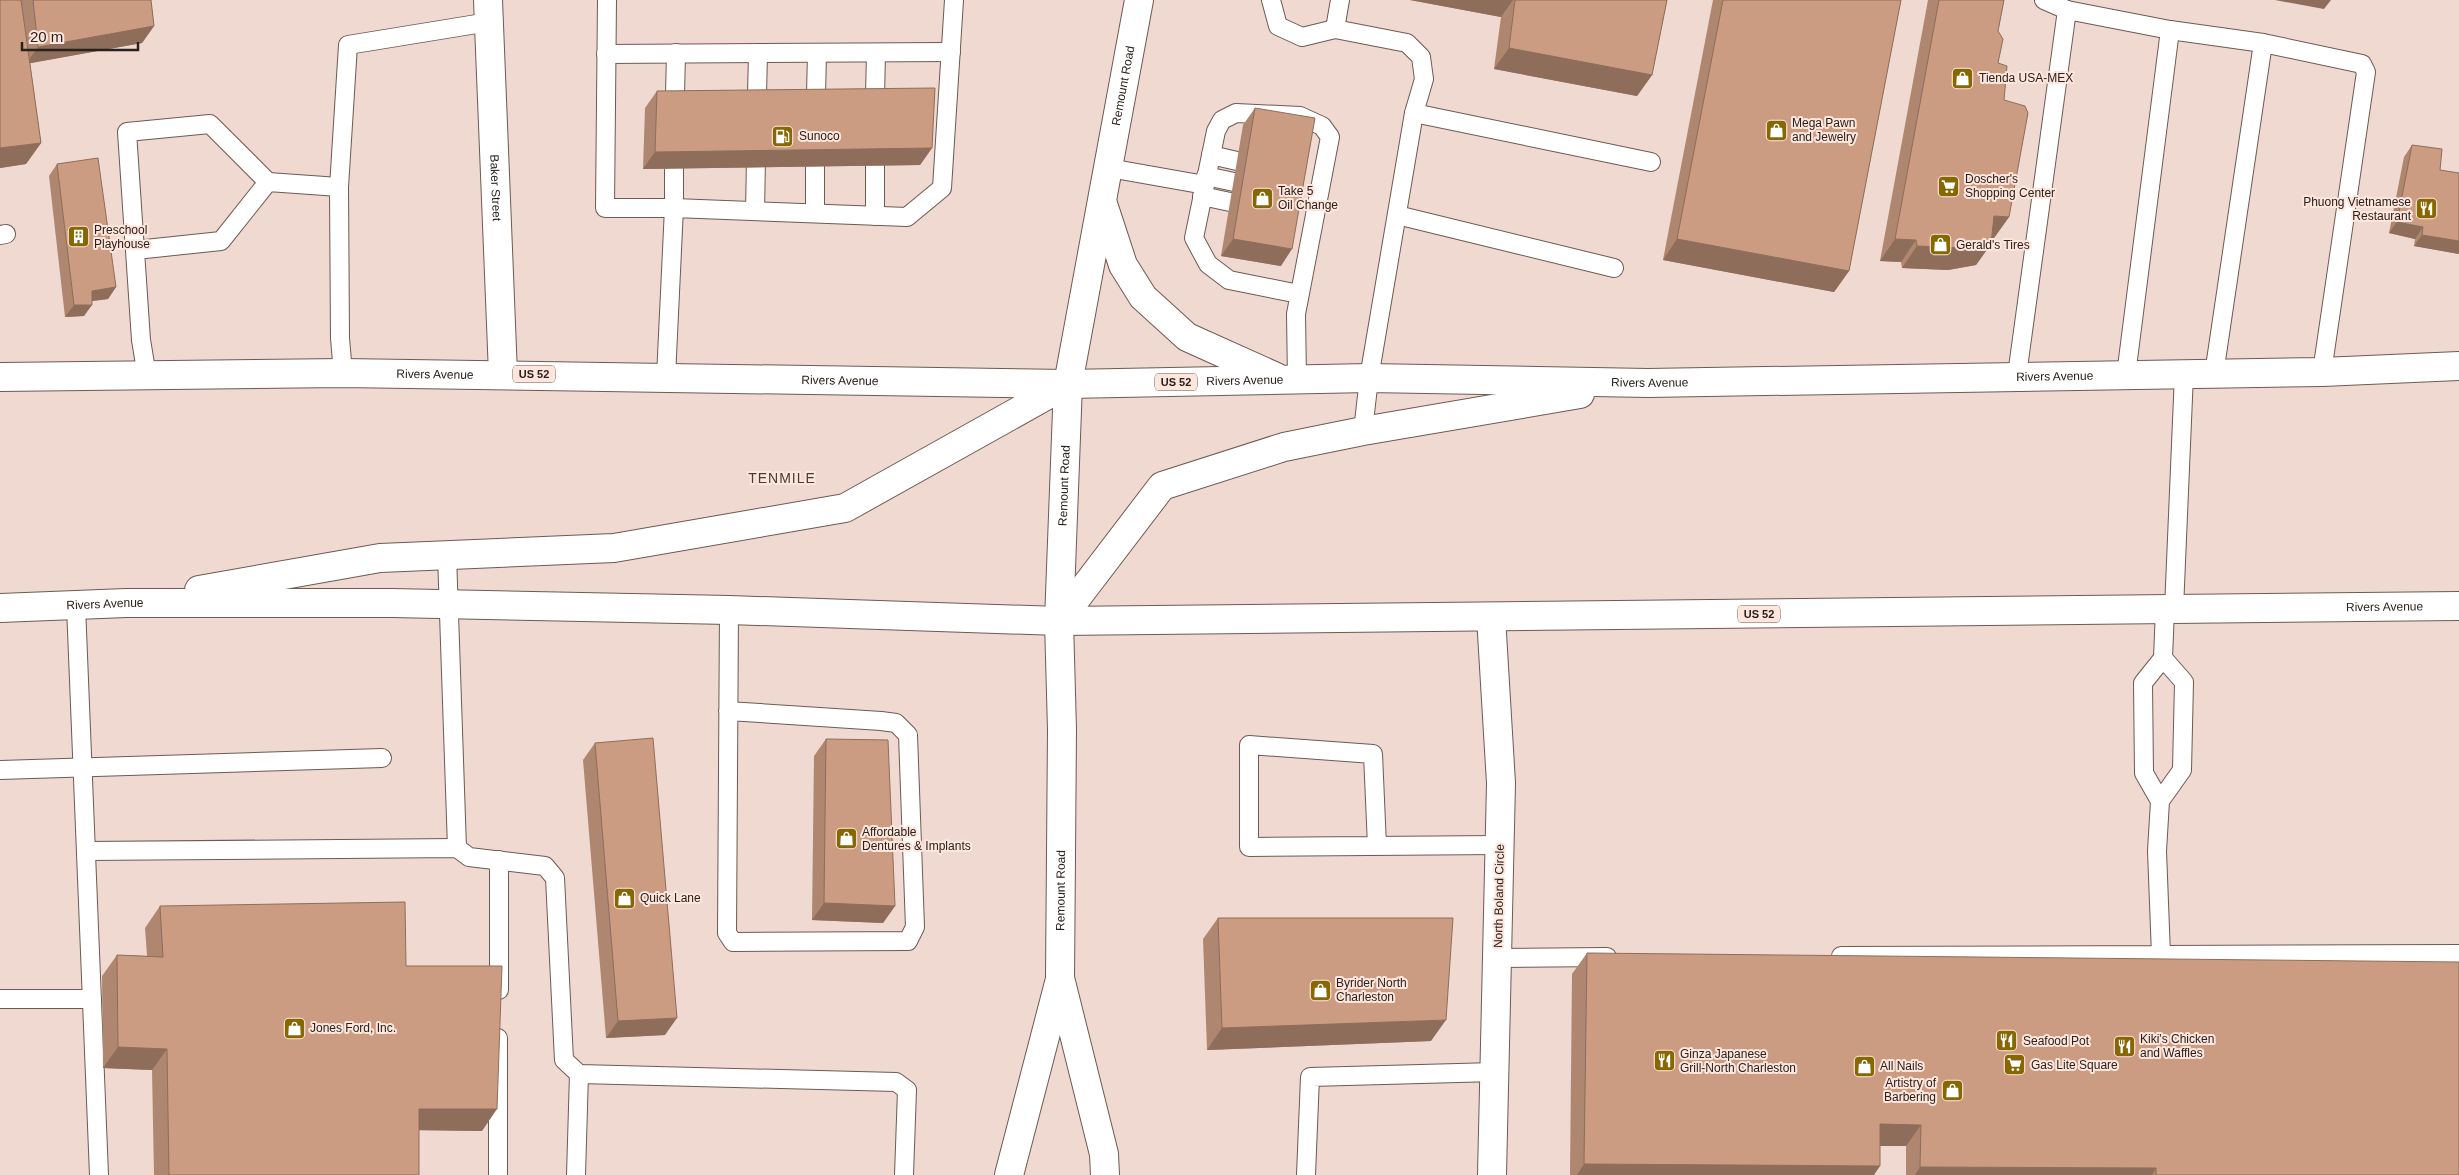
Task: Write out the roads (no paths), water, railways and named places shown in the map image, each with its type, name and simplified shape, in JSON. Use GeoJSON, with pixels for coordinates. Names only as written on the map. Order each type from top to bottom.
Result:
{"type":"FeatureCollection","features":[{"type":"Feature","properties":{"kind":"main road","name":"Remount Road"},"geometry":{"type":"LineString","coordinates":[[1009,1175],[1060,978],[1062,730],[1058,621],[1068,384],[1140,0]]}},
{"type":"Feature","properties":{"kind":"main road","name":"Baker Street"},"geometry":{"type":"LineString","coordinates":[[489,11],[503,374]]}},
{"type":"Feature","properties":{"kind":"main road"},"geometry":{"type":"LineString","coordinates":[[1103,204],[1123,265],[1144,297],[1163,316],[1187,338],[1291,380]]}},
{"type":"Feature","properties":{"kind":"main road","name":"Rivers Avenue"},"geometry":{"type":"LineString","coordinates":[[0,377],[343,373],[1068,384],[1369,378],[1648,383],[2017,375],[2322,372],[2459,366]]}},
{"type":"Feature","properties":{"kind":"main road"},"geometry":{"type":"LineString","coordinates":[[1058,621],[1162,486],[1284,448],[1363,431],[1648,383]]}},
{"type":"Feature","properties":{"kind":"main road"},"geometry":{"type":"LineString","coordinates":[[126,603],[380,558],[614,548],[846,508],[1068,384]]}},
{"type":"Feature","properties":{"kind":"main road","name":"Rivers Avenue"},"geometry":{"type":"LineString","coordinates":[[0,608],[126,603],[448,604],[729,610],[1058,621],[2459,606]]}},
{"type":"Feature","properties":{"kind":"main road","name":"North Boland Circle"},"geometry":{"type":"LineString","coordinates":[[1490,617],[1502,783],[1492,1175]]}},
{"type":"Feature","properties":{"kind":"main road","name":"Remount Road"},"geometry":{"type":"LineString","coordinates":[[1060,978],[1104,1154],[1105,1175]]}},
{"type":"Feature","properties":{"kind":"lane"},"geometry":{"type":"LineString","coordinates":[[607,0],[605,208],[674,208],[906,217],[942,188],[954,0]]}},
{"type":"Feature","properties":{"kind":"lane"},"geometry":{"type":"LineString","coordinates":[[1271,0],[1278,26],[1302,37],[1335,29],[1407,43],[1421,57],[1424,79],[1414,113],[1369,378],[1363,431]]}},
{"type":"Feature","properties":{"kind":"lane"},"geometry":{"type":"LineString","coordinates":[[1335,29],[1340,0]]}},
{"type":"Feature","properties":{"kind":"lane"},"geometry":{"type":"LineString","coordinates":[[2044,0],[2067,10],[2170,30],[2263,44],[2362,64],[2366,72],[2322,372]]}},
{"type":"Feature","properties":{"kind":"lane"},"geometry":{"type":"LineString","coordinates":[[2017,375],[2067,10]]}},
{"type":"Feature","properties":{"kind":"lane"},"geometry":{"type":"LineString","coordinates":[[343,373],[340,338],[340,187],[348,45],[489,11]]}},
{"type":"Feature","properties":{"kind":"lane"},"geometry":{"type":"LineString","coordinates":[[2126,375],[2170,30]]}},
{"type":"Feature","properties":{"kind":"lane"},"geometry":{"type":"LineString","coordinates":[[2214,374],[2263,44]]}},
{"type":"Feature","properties":{"kind":"lane"},"geometry":{"type":"LineString","coordinates":[[606,54],[951,52]]}},
{"type":"Feature","properties":{"kind":"lane"},"geometry":{"type":"LineString","coordinates":[[675,95],[676,53]]}},
{"type":"Feature","properties":{"kind":"lane"},"geometry":{"type":"LineString","coordinates":[[757,95],[758,53]]}},
{"type":"Feature","properties":{"kind":"lane"},"geometry":{"type":"LineString","coordinates":[[816,53],[816,96]]}},
{"type":"Feature","properties":{"kind":"lane"},"geometry":{"type":"LineString","coordinates":[[875,96],[876,53]]}},
{"type":"Feature","properties":{"kind":"lane"},"geometry":{"type":"LineString","coordinates":[[1291,380],[1296,314],[1300,294],[1306,217],[1314,174],[1330,137],[1322,126],[1300,116],[1236,113],[1222,120],[1216,131],[1194,238],[1208,264],[1229,280],[1300,294]]}},
{"type":"Feature","properties":{"kind":"lane"},"geometry":{"type":"LineString","coordinates":[[1414,113],[1651,162]]}},
{"type":"Feature","properties":{"kind":"lane"},"geometry":{"type":"LineString","coordinates":[[147,376],[141,340],[127,132],[210,124],[268,182],[340,187]]}},
{"type":"Feature","properties":{"kind":"lane"},"geometry":{"type":"LineString","coordinates":[[1211,155],[1238,161]]}},
{"type":"Feature","properties":{"kind":"lane"},"geometry":{"type":"LineString","coordinates":[[814,214],[815,158]]}},
{"type":"Feature","properties":{"kind":"lane"},"geometry":{"type":"LineString","coordinates":[[874,216],[875,158]]}},
{"type":"Feature","properties":{"kind":"lane"},"geometry":{"type":"LineString","coordinates":[[755,211],[756,159]]}},
{"type":"Feature","properties":{"kind":"lane"},"geometry":{"type":"LineString","coordinates":[[666,377],[674,208],[674,161]]}},
{"type":"Feature","properties":{"kind":"lane"},"geometry":{"type":"LineString","coordinates":[[1109,168],[1204,186],[1234,182]]}},
{"type":"Feature","properties":{"kind":"lane"},"geometry":{"type":"LineString","coordinates":[[136,250],[221,241],[268,182]]}},
{"type":"Feature","properties":{"kind":"lane"},"geometry":{"type":"LineString","coordinates":[[1204,186],[1230,202]]}},
{"type":"Feature","properties":{"kind":"lane"},"geometry":{"type":"LineString","coordinates":[[1397,215],[1614,268]]}},
{"type":"Feature","properties":{"kind":"lane"},"geometry":{"type":"LineString","coordinates":[[2160,801],[2144,773],[2143,682],[2163,658],[2170,609],[2184,374]]}},
{"type":"Feature","properties":{"kind":"lane"},"geometry":{"type":"LineString","coordinates":[[447,555],[457,848]]}},
{"type":"Feature","properties":{"kind":"lane"},"geometry":{"type":"LineString","coordinates":[[76,606],[99,1175]]}},
{"type":"Feature","properties":{"kind":"lane"},"geometry":{"type":"LineString","coordinates":[[728,711],[896,723],[908,734],[915,927],[908,941],[733,942],[727,934],[728,711],[729,610]]}},
{"type":"Feature","properties":{"kind":"lane"},"geometry":{"type":"LineString","coordinates":[[2161,955],[2157,851],[2160,801],[2182,770],[2184,682],[2163,658]]}},
{"type":"Feature","properties":{"kind":"lane"},"geometry":{"type":"LineString","coordinates":[[1378,846],[1373,754],[1249,745],[1249,847],[1378,846],[1500,845]]}},
{"type":"Feature","properties":{"kind":"lane"},"geometry":{"type":"LineString","coordinates":[[0,770],[382,758]]}},
{"type":"Feature","properties":{"kind":"lane"},"geometry":{"type":"LineString","coordinates":[[86,851],[457,848],[469,857],[545,866],[555,878],[564,1060],[579,1074],[896,1082],[907,1090],[904,1175]]}},
{"type":"Feature","properties":{"kind":"lane"},"geometry":{"type":"LineString","coordinates":[[498,1175],[499,860]]}},
{"type":"Feature","properties":{"kind":"lane"},"geometry":{"type":"LineString","coordinates":[[1824,956],[2459,954]]}},
{"type":"Feature","properties":{"kind":"lane"},"geometry":{"type":"LineString","coordinates":[[1498,958],[1626,957]]}},
{"type":"Feature","properties":{"kind":"lane"},"geometry":{"type":"LineString","coordinates":[[0,999],[92,999]]}},
{"type":"Feature","properties":{"kind":"lane"},"geometry":{"type":"LineString","coordinates":[[1306,1175],[1310,1077],[1494,1072]]}},
{"type":"Feature","properties":{"kind":"lane"},"geometry":{"type":"LineString","coordinates":[[576,1175],[579,1074]]}},
{"type":"Feature","properties":{"kind":"place","name":"Tienda USA-MEX"},"geometry":{"type":"Point","coordinates":[1963,78]}},
{"type":"Feature","properties":{"kind":"place","name":"Mega Pawn and Jewelry"},"geometry":{"type":"Point","coordinates":[1776,130]}},
{"type":"Feature","properties":{"kind":"place","name":"Sunoco"},"geometry":{"type":"Point","coordinates":[783,136]}},
{"type":"Feature","properties":{"kind":"place","name":"Doscher's Shopping Center"},"geometry":{"type":"Point","coordinates":[1949,186]}},
{"type":"Feature","properties":{"kind":"place","name":"Take 5 Oil Change"},"geometry":{"type":"Point","coordinates":[1262,198]}},
{"type":"Feature","properties":{"kind":"place","name":"Phuong Vietnamese Restaurant"},"geometry":{"type":"Point","coordinates":[2427,209]}},
{"type":"Feature","properties":{"kind":"place","name":"Preschool Playhouse"},"geometry":{"type":"Point","coordinates":[78,237]}},
{"type":"Feature","properties":{"kind":"place","name":"Gerald's Tires"},"geometry":{"type":"Point","coordinates":[1940,245]}},
{"type":"Feature","properties":{"kind":"place","name":"Affordable Dentures & Implants"},"geometry":{"type":"Point","coordinates":[846,839]}},
{"type":"Feature","properties":{"kind":"place","name":"Quick Lane"},"geometry":{"type":"Point","coordinates":[624,898]}},
{"type":"Feature","properties":{"kind":"place","name":"Byrider North Charleston"},"geometry":{"type":"Point","coordinates":[1320,990]}},
{"type":"Feature","properties":{"kind":"place","name":"Jones Ford, Inc."},"geometry":{"type":"Point","coordinates":[294,1028]}},
{"type":"Feature","properties":{"kind":"place","name":"Seafood Pot"},"geometry":{"type":"Point","coordinates":[2007,1041]}},
{"type":"Feature","properties":{"kind":"place","name":"Kiki's Chicken and Waffles"},"geometry":{"type":"Point","coordinates":[2124,1046]}},
{"type":"Feature","properties":{"kind":"place","name":"Ginza Japanese Grill-North Charleston"},"geometry":{"type":"Point","coordinates":[1664,1061]}},
{"type":"Feature","properties":{"kind":"place","name":"Gas Lite Square"},"geometry":{"type":"Point","coordinates":[2015,1065]}},
{"type":"Feature","properties":{"kind":"place","name":"All Nails"},"geometry":{"type":"Point","coordinates":[1864,1066]}},
{"type":"Feature","properties":{"kind":"place","name":"Artistry of Barbering"},"geometry":{"type":"Point","coordinates":[1952,1090]}},
{"type":"Feature","properties":{"kind":"district","name":"TENMILE"},"geometry":{"type":"Point","coordinates":[782,478]}}]}
